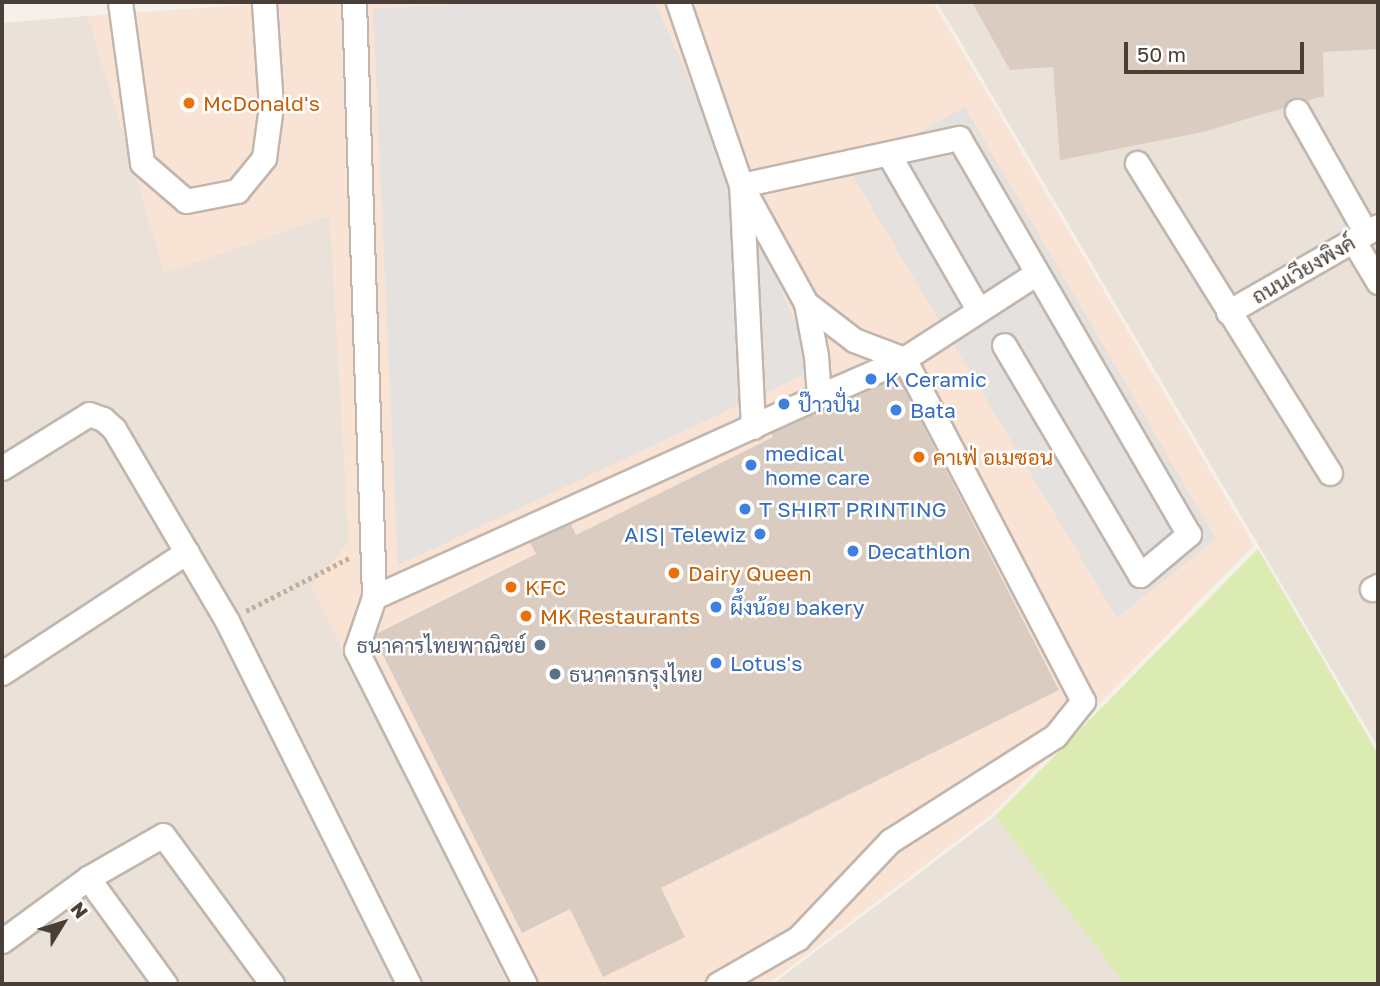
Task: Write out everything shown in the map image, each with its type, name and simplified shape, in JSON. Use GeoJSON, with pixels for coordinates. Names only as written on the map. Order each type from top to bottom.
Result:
{"type":"FeatureCollection","features":[{"type":"Feature","properties":{"kind":"street"},"geometry":{"type":"LineString","coordinates":[[120,2],[142,163],[186,201],[237,191],[264,158],[271,106],[264,2]]}},
{"type":"Feature","properties":{"kind":"street"},"geometry":{"type":"LineString","coordinates":[[354,2],[374,597],[356,650],[525,984]]}},
{"type":"Feature","properties":{"kind":"street"},"geometry":{"type":"LineString","coordinates":[[678,2],[741,185],[806,303],[816,356],[819,396]]}},
{"type":"Feature","properties":{"kind":"street"},"geometry":{"type":"LineString","coordinates":[[1297,111],[1365,233],[1378,282]]}},
{"type":"Feature","properties":{"kind":"street"},"geometry":{"type":"LineString","coordinates":[[741,185],[959,138],[1189,534],[1140,575],[1004,345]]}},
{"type":"Feature","properties":{"kind":"street"},"geometry":{"type":"LineString","coordinates":[[889,155],[978,309]]}},
{"type":"Feature","properties":{"kind":"street"},"geometry":{"type":"LineString","coordinates":[[1137,163],[1330,473]]}},
{"type":"Feature","properties":{"kind":"street"},"geometry":{"type":"LineString","coordinates":[[741,185],[753,427]]}},
{"type":"Feature","properties":{"kind":"street","name":"ถนนเวียงพิงค์"},"geometry":{"type":"LineString","coordinates":[[1228,312],[1365,233]]}},
{"type":"Feature","properties":{"kind":"street"},"geometry":{"type":"LineString","coordinates":[[374,597],[904,359],[1037,272]]}},
{"type":"Feature","properties":{"kind":"street"},"geometry":{"type":"LineString","coordinates":[[718,984],[798,938],[890,841],[1055,736],[1083,701],[904,359],[854,341],[806,303]]}},
{"type":"Feature","properties":{"kind":"street"},"geometry":{"type":"LineString","coordinates":[[2,468],[89,414],[103,419],[114,429],[227,621],[409,984]]}},
{"type":"Feature","properties":{"kind":"street"},"geometry":{"type":"LineString","coordinates":[[2,673],[187,552]]}},
{"type":"Feature","properties":{"kind":"street"},"geometry":{"type":"LineString","coordinates":[[2,941],[88,878],[163,835],[272,984]]}},
{"type":"Feature","properties":{"kind":"street"},"geometry":{"type":"LineString","coordinates":[[88,878],[165,984]]}},
{"type":"Feature","properties":{"kind":"path"},"geometry":{"type":"LineString","coordinates":[[227,621],[373,546]]}},
{"type":"Feature","properties":{"kind":"shaded area"},"geometry":{"type":"Polygon","coordinates":[[[282,2],[933,2],[1254,545],[991,815],[768,984],[508,984],[311,585],[349,542],[330,215],[165,273],[88,16],[282,2]]]}},
{"type":"Feature","properties":{"kind":"shaded area"},"geometry":{"type":"Polygon","coordinates":[[[495,2],[655,2],[801,336],[805,374],[398,565],[373,9],[495,2]]]}},
{"type":"Feature","properties":{"kind":"shaded area"},"geometry":{"type":"Polygon","coordinates":[[[937,2],[1378,2],[1378,747],[937,2]]]}},
{"type":"Feature","properties":{"kind":"shaded area"},"geometry":{"type":"Polygon","coordinates":[[[88,16],[165,273],[330,215],[349,542],[312,585],[508,984],[2,984],[2,23],[88,16]]]}},
{"type":"Feature","properties":{"kind":"shaded area"},"geometry":{"type":"Polygon","coordinates":[[[965,107],[1216,539],[1117,618],[850,171],[965,107]]]}},
{"type":"Feature","properties":{"kind":"shaded area"},"geometry":{"type":"Polygon","coordinates":[[[995,816],[1125,984],[773,984],[995,816]]]}},
{"type":"Feature","properties":{"kind":"green space"},"geometry":{"type":"Polygon","coordinates":[[[1258,549],[1378,754],[1378,984],[1125,984],[995,816],[1258,549]]]}},
{"type":"Feature","properties":{"kind":"building"},"geometry":{"type":"Polygon","coordinates":[[[972,2],[1378,2],[1378,49],[1323,52],[1324,96],[1306,101],[1298,97],[1291,99],[1284,108],[1203,132],[1060,160],[1053,67],[1010,70],[972,2]]]}},
{"type":"Feature","properties":{"kind":"building","name":"Lotus's"},"geometry":{"type":"Polygon","coordinates":[[[898,377],[1059,690],[661,888],[685,937],[603,977],[570,909],[522,933],[375,639],[376,634],[536,554],[530,542],[571,524],[576,535],[773,437],[771,433],[898,377]]]}},
{"type":"Feature","properties":{"kind":"place","name":"McDonald's"},"geometry":{"type":"Point","coordinates":[189,103]}},
{"type":"Feature","properties":{"kind":"place","name":"K Ceramic"},"geometry":{"type":"Point","coordinates":[871,379]}},
{"type":"Feature","properties":{"kind":"place","name":"ป๊าวปั่น"},"geometry":{"type":"Point","coordinates":[784,404]}},
{"type":"Feature","properties":{"kind":"place","name":"Bata"},"geometry":{"type":"Point","coordinates":[896,410]}},
{"type":"Feature","properties":{"kind":"place","name":"คาเฟ่ อเมซอน"},"geometry":{"type":"Point","coordinates":[919,457]}},
{"type":"Feature","properties":{"kind":"place","name":"medical home care"},"geometry":{"type":"Point","coordinates":[751,465]}},
{"type":"Feature","properties":{"kind":"place","name":"T SHIRT PRINTING"},"geometry":{"type":"Point","coordinates":[745,509]}},
{"type":"Feature","properties":{"kind":"place","name":"AIS| Telewiz"},"geometry":{"type":"Point","coordinates":[760,534]}},
{"type":"Feature","properties":{"kind":"place","name":"Decathlon"},"geometry":{"type":"Point","coordinates":[853,551]}},
{"type":"Feature","properties":{"kind":"place","name":"Dairy Queen"},"geometry":{"type":"Point","coordinates":[674,573]}},
{"type":"Feature","properties":{"kind":"place","name":"KFC"},"geometry":{"type":"Point","coordinates":[511,587]}},
{"type":"Feature","properties":{"kind":"place","name":"ผึ้งน้อย bakery"},"geometry":{"type":"Point","coordinates":[716,607]}},
{"type":"Feature","properties":{"kind":"place","name":"MK Restaurants"},"geometry":{"type":"Point","coordinates":[526,616]}},
{"type":"Feature","properties":{"kind":"place","name":"ธนาคารไทยพาณิชย์"},"geometry":{"type":"Point","coordinates":[540,645]}},
{"type":"Feature","properties":{"kind":"place","name":"Lotus's"},"geometry":{"type":"Point","coordinates":[716,663]}},
{"type":"Feature","properties":{"kind":"place","name":"ธนาคารกรุงไทย"},"geometry":{"type":"Point","coordinates":[555,674]}}]}
